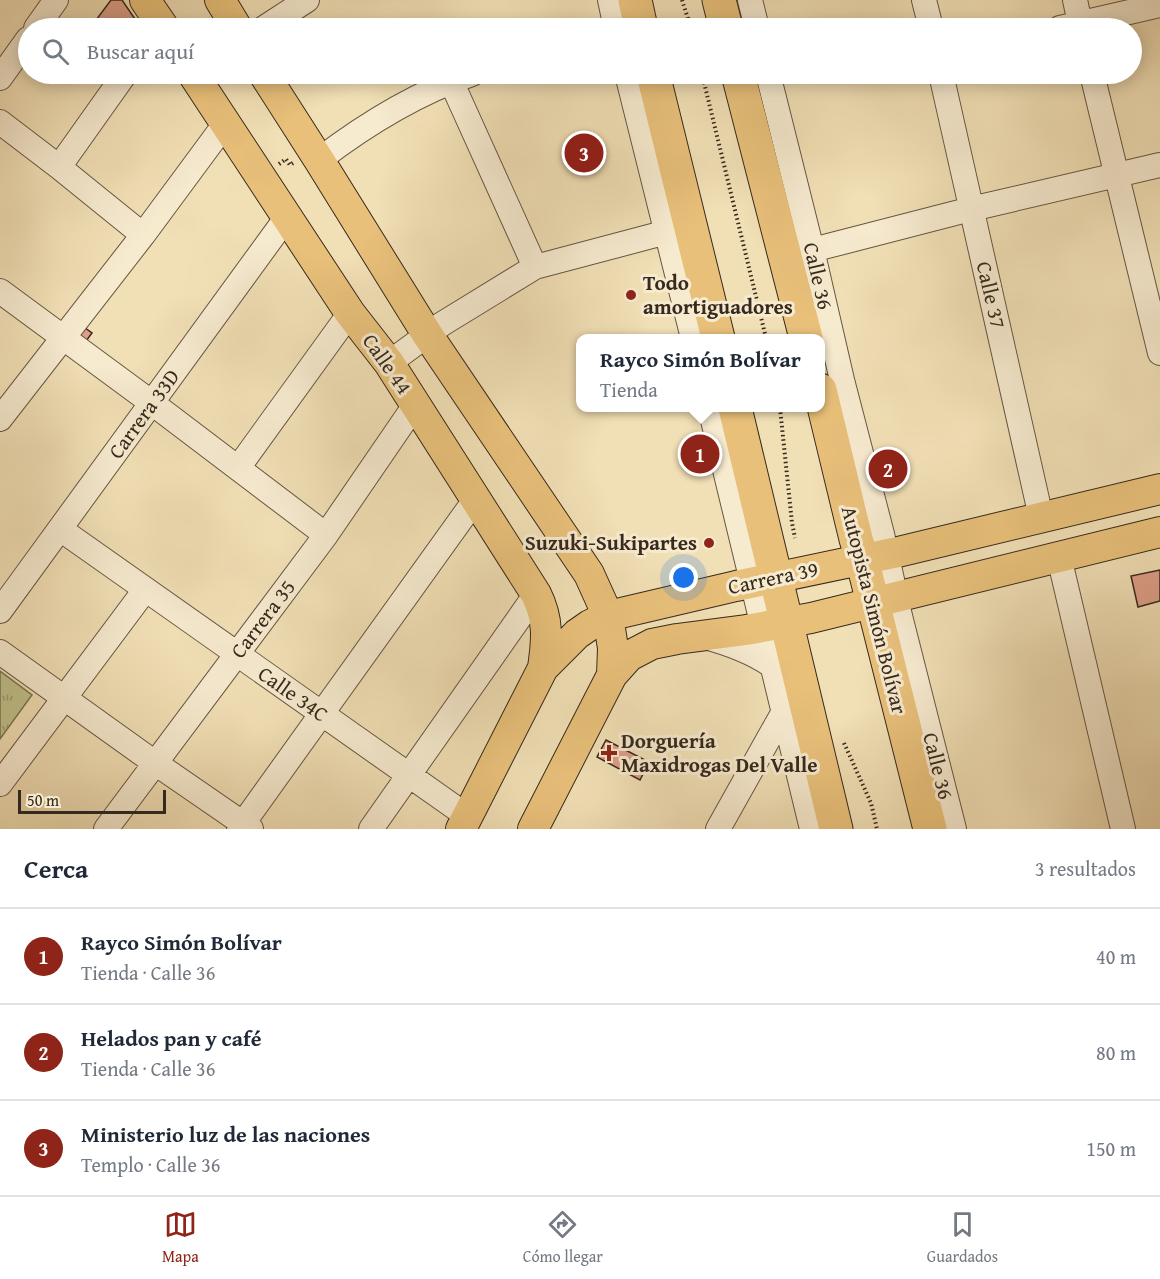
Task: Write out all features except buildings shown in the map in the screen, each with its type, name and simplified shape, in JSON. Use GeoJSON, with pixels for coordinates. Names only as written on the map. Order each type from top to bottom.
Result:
{"type":"FeatureCollection","features":[{"type":"Feature","properties":{"kind":"highway"},"geometry":{"type":"LineString","coordinates":[[635,0],[639,18]]}},
{"type":"Feature","properties":{"kind":"highway"},"geometry":{"type":"LineString","coordinates":[[719,0],[724,18]]}},
{"type":"Feature","properties":{"kind":"highway"},"geometry":{"type":"LineString","coordinates":[[655,84],[717,334]]}},
{"type":"Feature","properties":{"kind":"highway"},"geometry":{"type":"LineString","coordinates":[[741,84],[805,334]]}},
{"type":"Feature","properties":{"kind":"highway","name":"Autopista Simón Bolívar"},"geometry":{"type":"LineString","coordinates":[[827,385],[856,539],[865,559],[922,751],[930,829]]}},
{"type":"Feature","properties":{"kind":"highway"},"geometry":{"type":"LineString","coordinates":[[736,412],[780,577],[784,622],[790,639],[793,702],[836,829]]}},
{"type":"Feature","properties":{"kind":"main road"},"geometry":{"type":"LineString","coordinates":[[220,0],[231,18]]}},
{"type":"Feature","properties":{"kind":"main road","name":"Calle 44"},"geometry":{"type":"LineString","coordinates":[[199,84],[350,312],[389,363],[536,594],[546,620],[547,642],[543,668]]}},
{"type":"Feature","properties":{"kind":"main road"},"geometry":{"type":"LineString","coordinates":[[270,84],[427,334],[589,574],[608,616],[613,648],[612,675]]}},
{"type":"Feature","properties":{"kind":"main road","name":"Carrera 39"},"geometry":{"type":"LineString","coordinates":[[464,823],[543,668],[576,634],[608,616],[865,559],[1160,489]]}},
{"type":"Feature","properties":{"kind":"main road","name":"Carrera 39"},"geometry":{"type":"LineString","coordinates":[[533,829],[612,675],[629,656],[652,644],[784,622],[876,602],[1160,532]]}},
{"type":"Feature","properties":{"kind":"street"},"geometry":{"type":"LineString","coordinates":[[43,18],[56,0]]}},
{"type":"Feature","properties":{"kind":"street"},"geometry":{"type":"LineString","coordinates":[[279,18],[307,0]]}},
{"type":"Feature","properties":{"kind":"street"},"geometry":{"type":"LineString","coordinates":[[610,0],[614,18]]}},
{"type":"Feature","properties":{"kind":"street"},"geometry":{"type":"LineString","coordinates":[[651,0],[656,18]]}},
{"type":"Feature","properties":{"kind":"street"},"geometry":{"type":"LineString","coordinates":[[703,0],[708,18]]}},
{"type":"Feature","properties":{"kind":"street"},"geometry":{"type":"LineString","coordinates":[[750,0],[754,18]]}},
{"type":"Feature","properties":{"kind":"street"},"geometry":{"type":"LineString","coordinates":[[924,0],[928,18]]}},
{"type":"Feature","properties":{"kind":"street"},"geometry":{"type":"LineString","coordinates":[[1074,18],[1075,0]]}},
{"type":"Feature","properties":{"kind":"street"},"geometry":{"type":"LineString","coordinates":[[1109,18],[1160,5]]}},
{"type":"Feature","properties":{"kind":"street"},"geometry":{"type":"LineString","coordinates":[[0,78],[18,53]]}},
{"type":"Feature","properties":{"kind":"street"},"geometry":{"type":"LineString","coordinates":[[59,167],[118,84]]}},
{"type":"Feature","properties":{"kind":"street"},"geometry":{"type":"LineString","coordinates":[[316,155],[390,112],[447,84]]}},
{"type":"Feature","properties":{"kind":"street"},"geometry":{"type":"LineString","coordinates":[[464,84],[535,267]]}},
{"type":"Feature","properties":{"kind":"street"},"geometry":{"type":"LineString","coordinates":[[630,84],[692,334]]}},
{"type":"Feature","properties":{"kind":"street"},"geometry":{"type":"LineString","coordinates":[[671,84],[732,334]]}},
{"type":"Feature","properties":{"kind":"street"},"geometry":{"type":"LineString","coordinates":[[725,84],[788,334]]}},
{"type":"Feature","properties":{"kind":"street","name":"Calle 36"},"geometry":{"type":"LineString","coordinates":[[770,84],[812,250],[821,334]]}},
{"type":"Feature","properties":{"kind":"street","name":"Calle 37"},"geometry":{"type":"LineString","coordinates":[[943,84],[1041,517]]}},
{"type":"Feature","properties":{"kind":"street"},"geometry":{"type":"LineString","coordinates":[[1094,84],[1117,175],[1155,308],[1160,353]]}},
{"type":"Feature","properties":{"kind":"street"},"geometry":{"type":"LineString","coordinates":[[0,122],[143,235]]}},
{"type":"Feature","properties":{"kind":"street"},"geometry":{"type":"LineString","coordinates":[[0,419],[64,339],[225,124]]}},
{"type":"Feature","properties":{"kind":"street"},"geometry":{"type":"LineString","coordinates":[[812,250],[971,209],[1160,165]]}},
{"type":"Feature","properties":{"kind":"street","name":"Carrera 33D"},"geometry":{"type":"LineString","coordinates":[[0,611],[287,217]]}},
{"type":"Feature","properties":{"kind":"street"},"geometry":{"type":"LineString","coordinates":[[389,363],[442,324],[535,267],[667,232]]}},
{"type":"Feature","properties":{"kind":"street"},"geometry":{"type":"LineString","coordinates":[[0,291],[326,535]]}},
{"type":"Feature","properties":{"kind":"street"},"geometry":{"type":"LineString","coordinates":[[238,468],[350,312]]}},
{"type":"Feature","properties":{"kind":"street","name":"Calle 36"},"geometry":{"type":"LineString","coordinates":[[825,367],[827,385]]}},
{"type":"Feature","properties":{"kind":"street","name":"Carrera 35"},"geometry":{"type":"LineString","coordinates":[[106,829],[326,535],[415,405]]}},
{"type":"Feature","properties":{"kind":"street"},"geometry":{"type":"LineString","coordinates":[[712,412],[780,577]]}},
{"type":"Feature","properties":{"kind":"street"},"geometry":{"type":"LineString","coordinates":[[750,412],[780,577]]}},
{"type":"Feature","properties":{"kind":"street"},"geometry":{"type":"LineString","coordinates":[[809,412],[865,559]]}},
{"type":"Feature","properties":{"kind":"street"},"geometry":{"type":"LineString","coordinates":[[0,652],[245,827],[322,714],[475,500]]}},
{"type":"Feature","properties":{"kind":"street","name":"Calle 34C"},"geometry":{"type":"LineString","coordinates":[[60,529],[409,775],[464,823]]}},
{"type":"Feature","properties":{"kind":"street"},"geometry":{"type":"LineString","coordinates":[[1059,557],[1123,829]]}},
{"type":"Feature","properties":{"kind":"street"},"geometry":{"type":"LineString","coordinates":[[0,784],[145,590]]}},
{"type":"Feature","properties":{"kind":"street"},"geometry":{"type":"LineString","coordinates":[[371,829],[536,594]]}},
{"type":"Feature","properties":{"kind":"street"},"geometry":{"type":"LineString","coordinates":[[876,602],[900,758],[917,829]]}},
{"type":"Feature","properties":{"kind":"street"},"geometry":{"type":"LineString","coordinates":[[773,666],[784,622]]}},
{"type":"Feature","properties":{"kind":"street"},"geometry":{"type":"LineString","coordinates":[[784,622],[852,829]]}},
{"type":"Feature","properties":{"kind":"street"},"geometry":{"type":"LineString","coordinates":[[700,636],[728,643],[773,666],[793,702],[812,829]]}},
{"type":"Feature","properties":{"kind":"street"},"geometry":{"type":"LineString","coordinates":[[718,829],[793,702]]}},
{"type":"Feature","properties":{"kind":"street","name":"Calle 36"},"geometry":{"type":"LineString","coordinates":[[922,751],[954,829]]}},
{"type":"Feature","properties":{"kind":"path"},"geometry":{"type":"LineString","coordinates":[[682,0],[688,18]]}},
{"type":"Feature","properties":{"kind":"path"},"geometry":{"type":"LineString","coordinates":[[704,84],[765,334]]}},
{"type":"Feature","properties":{"kind":"path"},"geometry":{"type":"LineString","coordinates":[[264,183],[276,174],[273,169],[286,159],[290,165],[316,155]]}},
{"type":"Feature","properties":{"kind":"path"},"geometry":{"type":"LineString","coordinates":[[780,412],[792,523],[780,577]]}},
{"type":"Feature","properties":{"kind":"path"},"geometry":{"type":"LineString","coordinates":[[839,733],[871,803],[877,829]]}},
{"type":"Feature","properties":{"kind":"green space"},"geometry":{"type":"Polygon","coordinates":[[[0,671],[32,695],[0,739],[0,671]]]}},
{"type":"Feature","properties":{"kind":"place","name":"Ministerio luz de las naciones"},"geometry":{"type":"Point","coordinates":[584,153]}},
{"type":"Feature","properties":{"kind":"place","name":"Todo amortiguadores"},"geometry":{"type":"Point","coordinates":[631,295]}},
{"type":"Feature","properties":{"kind":"place","name":"Rayco Simón Bolívar"},"geometry":{"type":"Point","coordinates":[700,454]}},
{"type":"Feature","properties":{"kind":"place","name":"Helados pan y café"},"geometry":{"type":"Point","coordinates":[888,469]}},
{"type":"Feature","properties":{"kind":"place","name":"Suzuki-Sukipartes"},"geometry":{"type":"Point","coordinates":[709,543]}},
{"type":"Feature","properties":{"kind":"place","name":"Dorguería Maxidrogas Del Valle"},"geometry":{"type":"Point","coordinates":[609,753]}}]}
